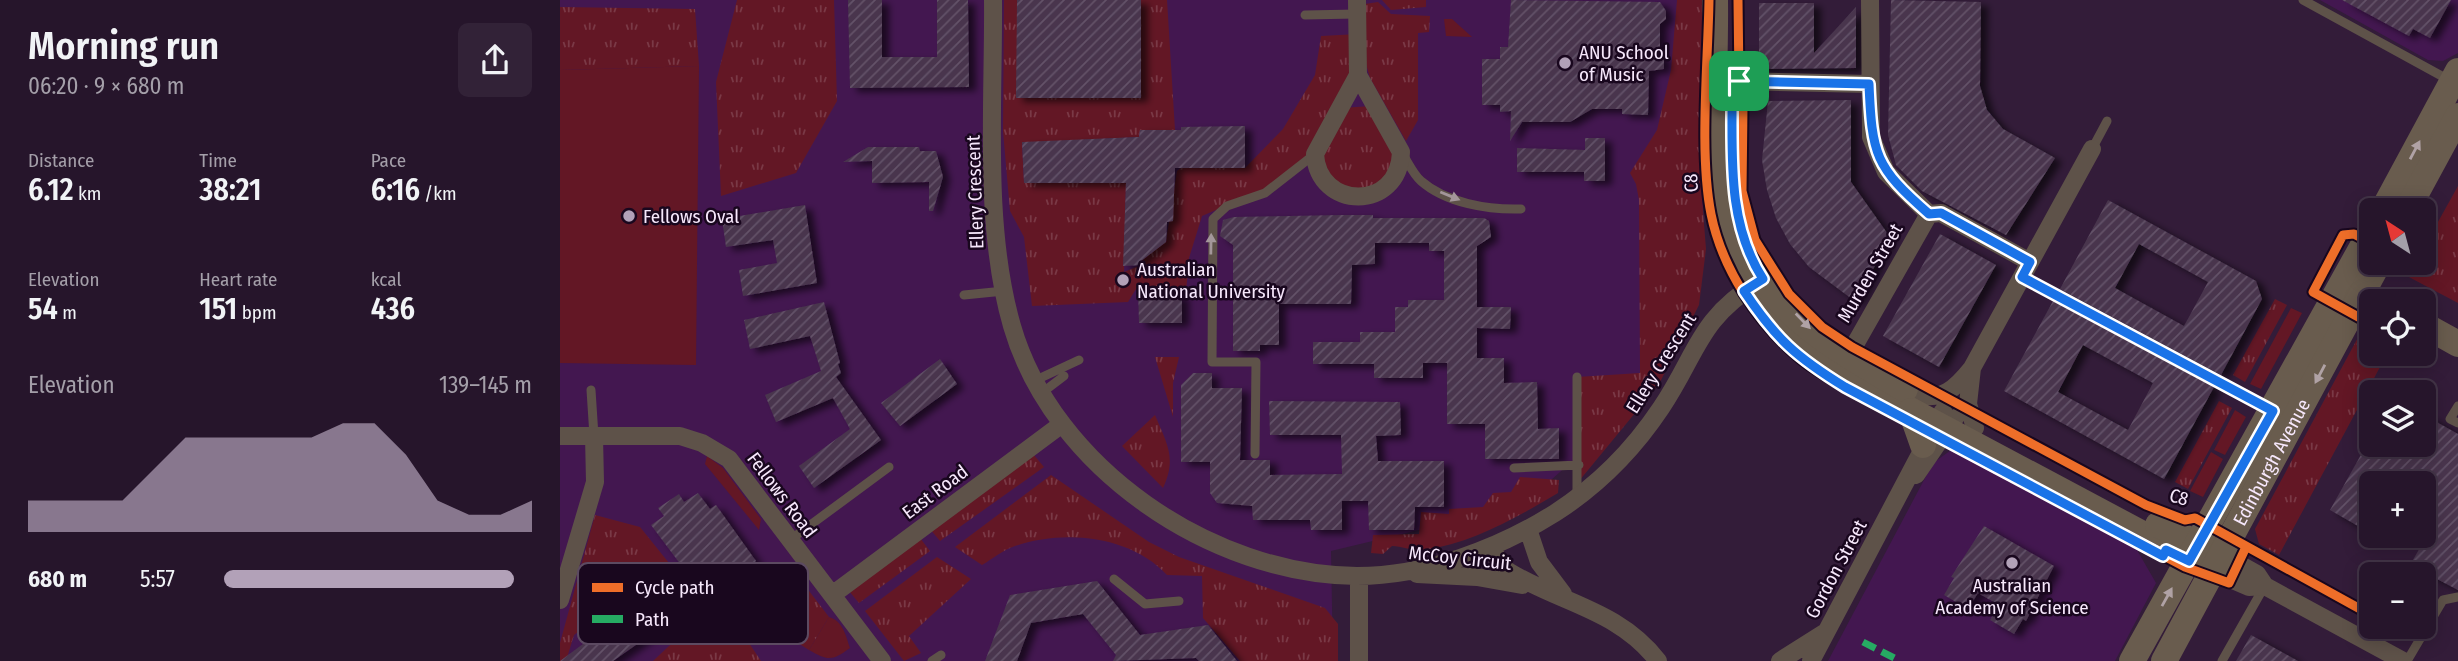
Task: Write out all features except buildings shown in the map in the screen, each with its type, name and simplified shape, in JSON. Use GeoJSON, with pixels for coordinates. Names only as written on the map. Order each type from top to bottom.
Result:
{"type":"FeatureCollection","features":[{"type":"Feature","properties":{"kind":"street","name":"Ellery Crescent"},"geometry":{"type":"LineString","coordinates":[[993,0],[995,242],[1013,328],[1039,386],[1062,424],[1103,467],[1143,501],[1189,531],[1278,564],[1318,573],[1359,576],[1442,562],[1492,546],[1528,529],[1577,498],[1606,475],[1662,406],[1702,332],[1716,314],[1756,284]]}},
{"type":"Feature","properties":{"kind":"street"},"geometry":{"type":"LineString","coordinates":[[1715,0],[1718,211],[1735,264],[1810,329],[1947,426],[2218,564],[2258,574],[2264,586],[2405,661]]}},
{"type":"Feature","properties":{"kind":"street"},"geometry":{"type":"LineString","coordinates":[[1731,0],[1735,208],[1762,308],[1804,350],[1882,395],[1913,402],[1943,396],[1955,388],[1972,369],[2092,149]]}},
{"type":"Feature","properties":{"kind":"street"},"geometry":{"type":"LineString","coordinates":[[1870,0],[1871,137],[1877,156],[1895,184],[1929,214],[1941,213],[2026,269]]}},
{"type":"Feature","properties":{"kind":"street"},"geometry":{"type":"LineString","coordinates":[[1357,7],[1358,75],[1401,152],[1394,178],[1382,190],[1363,197],[1344,194],[1333,188],[1321,174],[1315,154],[1358,75]]}},
{"type":"Feature","properties":{"kind":"street"},"geometry":{"type":"LineString","coordinates":[[2390,198],[2456,79]]}},
{"type":"Feature","properties":{"kind":"street"},"geometry":{"type":"LineString","coordinates":[[1732,81],[1869,84]]}},
{"type":"Feature","properties":{"kind":"street"},"geometry":{"type":"LineString","coordinates":[[2414,198],[2458,116]]}},
{"type":"Feature","properties":{"kind":"street","name":"Murden Street"},"geometry":{"type":"LineString","coordinates":[[1849,355],[1929,214]]}},
{"type":"Feature","properties":{"kind":"street","name":"Edinburgh Avenue"},"geometry":{"type":"LineString","coordinates":[[2132,661],[2273,411],[2366,278]]}},
{"type":"Feature","properties":{"kind":"street","name":"Edinburgh Avenue"},"geometry":{"type":"LineString","coordinates":[[2164,661],[2218,564],[2366,278]]}},
{"type":"Feature","properties":{"kind":"street"},"geometry":{"type":"LineString","coordinates":[[2436,332],[2458,344]]}},
{"type":"Feature","properties":{"kind":"street"},"geometry":{"type":"LineString","coordinates":[[1849,355],[1852,367],[1875,381],[1882,395]]}},
{"type":"Feature","properties":{"kind":"street"},"geometry":{"type":"LineString","coordinates":[[1947,426],[1968,404],[1972,369]]}},
{"type":"Feature","properties":{"kind":"street","name":"East Road"},"geometry":{"type":"LineString","coordinates":[[832,595],[1062,424]]}},
{"type":"Feature","properties":{"kind":"street","name":"Gordon Street"},"geometry":{"type":"LineString","coordinates":[[1899,497],[1933,454],[1947,426]]}},
{"type":"Feature","properties":{"kind":"street","name":"Gordon Street"},"geometry":{"type":"LineString","coordinates":[[1811,661],[1899,497],[1947,426]]}},
{"type":"Feature","properties":{"kind":"street","name":"Fellows Road"},"geometry":{"type":"LineString","coordinates":[[560,436],[680,436],[702,443],[729,459],[808,563]]}},
{"type":"Feature","properties":{"kind":"street"},"geometry":{"type":"LineString","coordinates":[[560,600],[595,482],[594,436]]}},
{"type":"Feature","properties":{"kind":"street","name":"McCoy Circuit"},"geometry":{"type":"LineString","coordinates":[[1528,529],[1539,562],[1566,596]]}},
{"type":"Feature","properties":{"kind":"street","name":"McCoy Circuit"},"geometry":{"type":"LineString","coordinates":[[1492,546],[1498,561],[1508,571],[1566,596],[1619,626],[1654,656],[1673,661]]}},
{"type":"Feature","properties":{"kind":"street","name":"Fellows Road"},"geometry":{"type":"LineString","coordinates":[[808,564],[882,661]]}},
{"type":"Feature","properties":{"kind":"street","name":"McCoy Circuit"},"geometry":{"type":"LineString","coordinates":[[1390,572],[1489,578],[1566,596]]}},
{"type":"Feature","properties":{"kind":"street"},"geometry":{"type":"LineString","coordinates":[[1359,576],[1359,661]]}},
{"type":"Feature","properties":{"kind":"street"},"geometry":{"type":"LineString","coordinates":[[1780,661],[1828,629]]}},
{"type":"Feature","properties":{"kind":"lane"},"geometry":{"type":"LineString","coordinates":[[2303,0],[2456,79]]}},
{"type":"Feature","properties":{"kind":"lane"},"geometry":{"type":"LineString","coordinates":[[1305,15],[1357,7]]}},
{"type":"Feature","properties":{"kind":"lane"},"geometry":{"type":"LineString","coordinates":[[2092,149],[2107,121]]}},
{"type":"Feature","properties":{"kind":"lane"},"geometry":{"type":"LineString","coordinates":[[1401,152],[1420,180],[1444,194],[1493,209],[1521,209]]}},
{"type":"Feature","properties":{"kind":"lane"},"geometry":{"type":"LineString","coordinates":[[1255,454],[1256,362],[1212,362],[1213,219],[1227,206],[1265,193],[1315,154]]}},
{"type":"Feature","properties":{"kind":"lane"},"geometry":{"type":"LineString","coordinates":[[2026,269],[2273,411]]}},
{"type":"Feature","properties":{"kind":"lane"},"geometry":{"type":"LineString","coordinates":[[964,295],[1004,291]]}},
{"type":"Feature","properties":{"kind":"lane"},"geometry":{"type":"LineString","coordinates":[[1039,386],[1079,360]]}},
{"type":"Feature","properties":{"kind":"lane"},"geometry":{"type":"LineString","coordinates":[[1039,386],[1064,376]]}},
{"type":"Feature","properties":{"kind":"lane"},"geometry":{"type":"LineString","coordinates":[[1577,377],[1577,498]]}},
{"type":"Feature","properties":{"kind":"lane"},"geometry":{"type":"LineString","coordinates":[[591,390],[594,436]]}},
{"type":"Feature","properties":{"kind":"lane"},"geometry":{"type":"LineString","coordinates":[[2458,406],[2451,419],[2458,424]]}},
{"type":"Feature","properties":{"kind":"lane"},"geometry":{"type":"LineString","coordinates":[[1514,468],[1579,465]]}},
{"type":"Feature","properties":{"kind":"lane"},"geometry":{"type":"LineString","coordinates":[[790,540],[889,467]]}},
{"type":"Feature","properties":{"kind":"lane"},"geometry":{"type":"LineString","coordinates":[[1114,579],[1145,604],[1179,601]]}},
{"type":"Feature","properties":{"kind":"lane"},"geometry":{"type":"LineString","coordinates":[[2222,661],[2264,586]]}},
{"type":"Feature","properties":{"kind":"lane"},"geometry":{"type":"LineString","coordinates":[[2405,661],[2443,600],[2458,597]]}},
{"type":"Feature","properties":{"kind":"shaded area","name":"Australian National University"},"geometry":{"type":"Polygon","coordinates":[[[560,0],[1711,0],[1711,176],[1659,384],[1523,505],[1331,551],[1333,661],[560,661],[560,0]]]}},
{"type":"Feature","properties":{"kind":"shaded area"},"geometry":{"type":"Polygon","coordinates":[[[2320,0],[2458,0],[2458,53],[2443,61],[2428,60],[2320,0]]]}},
{"type":"Feature","properties":{"kind":"shaded area","name":"Australian Academy of Science"},"geometry":{"type":"Polygon","coordinates":[[[1954,448],[2133,543],[2156,583],[2115,661],[1828,661],[1933,463],[1954,448]]]}},
{"type":"Feature","properties":{"kind":"green space"},"geometry":{"type":"Polygon","coordinates":[[[737,0],[834,0],[837,101],[796,173],[721,196],[716,82],[737,0]]]}},
{"type":"Feature","properties":{"kind":"green space"},"geometry":{"type":"Polygon","coordinates":[[[1004,0],[1017,0],[1017,98],[1141,98],[1141,0],[1167,0],[1175,130],[1140,130],[1139,137],[1022,143],[1024,183],[1126,183],[1124,272],[1141,265],[1141,261],[1166,241],[1177,171],[1181,168],[1245,168],[1283,129],[1315,75],[1321,36],[1358,34],[1341,108],[1372,106],[1401,152],[1394,178],[1350,196],[1315,160],[1285,180],[1202,216],[1189,258],[1186,292],[1136,289],[1128,302],[1032,306],[1024,237],[1010,211],[1003,131],[1004,0]]]}},
{"type":"Feature","properties":{"kind":"green space"},"geometry":{"type":"Polygon","coordinates":[[[1382,0],[1426,0],[1426,7],[1391,10],[1382,0]]]}},
{"type":"Feature","properties":{"kind":"green space"},"geometry":{"type":"Polygon","coordinates":[[[1677,0],[1703,0],[1704,3],[1701,186],[1706,249],[1699,305],[1659,384],[1579,481],[1577,377],[1640,373],[1639,200],[1636,184],[1630,173],[1657,130],[1671,70],[1677,0]]]}},
{"type":"Feature","properties":{"kind":"green space"},"geometry":{"type":"Polygon","coordinates":[[[1378,2],[1391,14],[1430,16],[1429,32],[1418,33],[1418,120],[1406,141],[1370,78],[1366,64],[1365,4],[1378,2]]]}},
{"type":"Feature","properties":{"kind":"green space"},"geometry":{"type":"Polygon","coordinates":[[[560,7],[695,9],[699,66],[560,70],[560,7]]]}},
{"type":"Feature","properties":{"kind":"green space"},"geometry":{"type":"Polygon","coordinates":[[[1444,19],[1452,19],[1472,37],[1446,36],[1444,19]]]}},
{"type":"Feature","properties":{"kind":"green space","name":"Fellows Oval"},"geometry":{"type":"Polygon","coordinates":[[[699,66],[696,365],[560,363],[560,70],[699,66]]]}},
{"type":"Feature","properties":{"kind":"green space"},"geometry":{"type":"Polygon","coordinates":[[[2458,186],[2458,303],[2407,276],[2436,275],[2436,225],[2458,186]]]}},
{"type":"Feature","properties":{"kind":"green space"},"geometry":{"type":"Polygon","coordinates":[[[2275,299],[2287,305],[2245,382],[2233,375],[2275,299]]]}},
{"type":"Feature","properties":{"kind":"green space"},"geometry":{"type":"Polygon","coordinates":[[[2291,308],[2302,313],[2261,389],[2250,384],[2291,308]]]}},
{"type":"Feature","properties":{"kind":"green space"},"geometry":{"type":"Polygon","coordinates":[[[2359,336],[2359,366],[2381,366],[2373,380],[2359,380],[2359,406],[2279,555],[2259,544],[2255,529],[2359,336]]]}},
{"type":"Feature","properties":{"kind":"green space"},"geometry":{"type":"Polygon","coordinates":[[[1155,357],[1179,357],[1173,383],[1173,417],[1155,357]]]}},
{"type":"Feature","properties":{"kind":"green space"},"geometry":{"type":"Polygon","coordinates":[[[2219,401],[2232,408],[2188,489],[2175,482],[2219,401]]]}},
{"type":"Feature","properties":{"kind":"green space"},"geometry":{"type":"Polygon","coordinates":[[[2235,410],[2246,417],[2225,455],[2214,450],[2235,410]]]}},
{"type":"Feature","properties":{"kind":"green space"},"geometry":{"type":"Polygon","coordinates":[[[1155,415],[1170,459],[1163,488],[1122,446],[1155,415]]]}},
{"type":"Feature","properties":{"kind":"green space"},"geometry":{"type":"Polygon","coordinates":[[[2211,452],[2223,459],[2203,497],[2190,491],[2211,452]]]}},
{"type":"Feature","properties":{"kind":"green space"},"geometry":{"type":"Polygon","coordinates":[[[1033,454],[1044,467],[940,541],[930,529],[1033,454]]]}},
{"type":"Feature","properties":{"kind":"green space"},"geometry":{"type":"Polygon","coordinates":[[[707,456],[723,468],[761,519],[759,530],[705,464],[707,456]]]}},
{"type":"Feature","properties":{"kind":"green space"},"geometry":{"type":"Polygon","coordinates":[[[1051,475],[1149,542],[1179,557],[1325,608],[1338,624],[1338,661],[1240,661],[1203,618],[1202,576],[1167,575],[1152,562],[1116,544],[1076,537],[1034,541],[1002,552],[982,565],[955,547],[1051,475]]]}},
{"type":"Feature","properties":{"kind":"green space"},"geometry":{"type":"Polygon","coordinates":[[[1520,477],[1559,480],[1558,493],[1510,520],[1460,542],[1420,550],[1392,546],[1383,554],[1371,553],[1373,535],[1419,534],[1421,512],[1449,514],[1449,509],[1483,507],[1493,493],[1511,492],[1520,477]]]}},
{"type":"Feature","properties":{"kind":"green space"},"geometry":{"type":"Polygon","coordinates":[[[595,515],[640,527],[669,563],[582,563],[595,515]]]}},
{"type":"Feature","properties":{"kind":"green space"},"geometry":{"type":"Polygon","coordinates":[[[920,538],[930,551],[859,603],[849,591],[920,538]]]}},
{"type":"Feature","properties":{"kind":"green space"},"geometry":{"type":"Polygon","coordinates":[[[937,557],[971,579],[909,636],[921,653],[904,661],[865,611],[937,557]]]}},
{"type":"Feature","properties":{"kind":"green space"},"geometry":{"type":"Polygon","coordinates":[[[578,577],[578,632],[574,635],[566,661],[560,661],[560,643],[578,577]]]}},
{"type":"Feature","properties":{"kind":"green space"},"geometry":{"type":"Polygon","coordinates":[[[808,590],[829,617],[809,650],[799,644],[808,644],[808,590]]]}},
{"type":"Feature","properties":{"kind":"green space"},"geometry":{"type":"Polygon","coordinates":[[[829,617],[841,625],[850,648],[830,658],[809,650],[829,617]]]}},
{"type":"Feature","properties":{"kind":"green space"},"geometry":{"type":"Polygon","coordinates":[[[750,644],[761,661],[653,661],[669,646],[750,644]]]}},
{"type":"Feature","properties":{"kind":"marked path"},"geometry":{"type":"LineString","coordinates":[[1863,642],[1900,661]]}},
{"type":"Feature","properties":{"kind":"cycle path","name":"C8"},"geometry":{"type":"LineString","coordinates":[[1709,0],[1705,164],[1711,214],[1716,235],[1733,275],[1756,312],[1785,344],[1810,366],[1845,387],[2185,567],[2229,583],[2246,547]]}},
{"type":"Feature","properties":{"kind":"cycle path","name":"C8"},"geometry":{"type":"LineString","coordinates":[[1738,0],[1739,81],[1743,107],[1742,191],[1755,240],[1789,294],[1822,327],[1852,347],[2146,505],[2185,520],[2195,518],[2359,608]]}},
{"type":"Feature","properties":{"kind":"cycle path"},"geometry":{"type":"LineString","coordinates":[[2359,237],[2354,234],[2343,235],[2313,292],[2359,317]]}},
{"type":"Feature","properties":{"kind":"place","name":"ANU School of Music"},"geometry":{"type":"Point","coordinates":[1565,63]}},
{"type":"Feature","properties":{"kind":"place","name":"Fellows Oval"},"geometry":{"type":"Point","coordinates":[629,216]}},
{"type":"Feature","properties":{"kind":"place","name":"Australian National University"},"geometry":{"type":"Point","coordinates":[1123,280]}},
{"type":"Feature","properties":{"kind":"place","name":"Australian Academy of Science"},"geometry":{"type":"Point","coordinates":[2012,563]}},
{"type":"Feature","properties":{"kind":"route"},"geometry":{"type":"LineString","coordinates":[[1732,81],[1739,81],[1869,84],[1871,137],[1877,156],[1895,184],[1929,214],[1941,213],[2030,262],[2022,277],[2273,411],[2189,561],[2166,550],[2163,556],[1845,387],[1801,360],[1782,341],[1763,320],[1744,291],[1763,279],[1744,240],[1734,198],[1732,81]]}}]}
